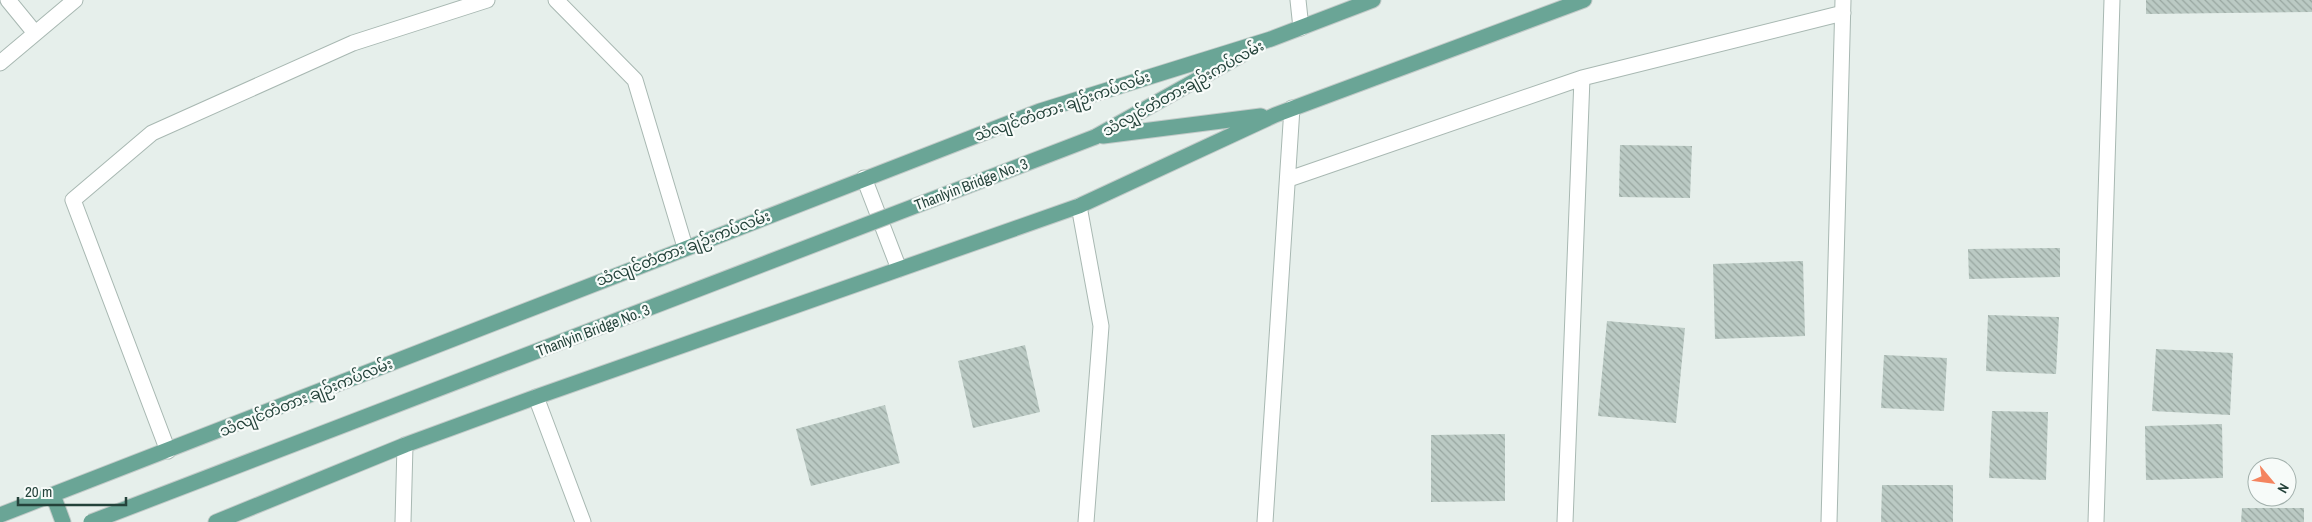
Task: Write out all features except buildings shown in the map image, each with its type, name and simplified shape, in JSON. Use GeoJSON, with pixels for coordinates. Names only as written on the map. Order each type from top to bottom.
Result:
{"type":"FeatureCollection","features":[{"type":"Feature","properties":{"kind":"main road","name":"သံလျင်တံတား ချဉ်းကပ်လမ်း"},"geometry":{"type":"LineString","coordinates":[[0,515],[1040,110],[1271,39],[1373,0]]}},
{"type":"Feature","properties":{"kind":"main road"},"geometry":{"type":"LineString","coordinates":[[216,522],[405,445],[536,397],[1079,206],[1292,108],[1584,0]]}},
{"type":"Feature","properties":{"kind":"main road","name":"သံလျှင်တံတားချဉ်းကပ်လမ်း"},"geometry":{"type":"LineString","coordinates":[[1095,137],[1271,39]]}},
{"type":"Feature","properties":{"kind":"main road"},"geometry":{"type":"LineString","coordinates":[[1095,137],[1275,115]]}},
{"type":"Feature","properties":{"kind":"main road","name":"Thanlyin Bridge No. 3"},"geometry":{"type":"LineString","coordinates":[[92,522],[1095,137]]}},
{"type":"Feature","properties":{"kind":"main road"},"geometry":{"type":"LineString","coordinates":[[53,495],[63,522]]}},
{"type":"Feature","properties":{"kind":"street"},"geometry":{"type":"LineString","coordinates":[[8,0],[35,33]]}},
{"type":"Feature","properties":{"kind":"street"},"geometry":{"type":"LineString","coordinates":[[0,63],[75,0]]}},
{"type":"Feature","properties":{"kind":"street"},"geometry":{"type":"LineString","coordinates":[[168,451],[73,200],[152,133],[354,43],[487,0]]}},
{"type":"Feature","properties":{"kind":"street"},"geometry":{"type":"LineString","coordinates":[[556,0],[635,80],[685,247]]}},
{"type":"Feature","properties":{"kind":"street"},"geometry":{"type":"LineString","coordinates":[[1298,0],[1301,28]]}},
{"type":"Feature","properties":{"kind":"street"},"geometry":{"type":"LineString","coordinates":[[2096,522],[2112,0]]}},
{"type":"Feature","properties":{"kind":"street"},"geometry":{"type":"LineString","coordinates":[[1289,179],[1582,78],[1843,7],[1828,522]]}},
{"type":"Feature","properties":{"kind":"street"},"geometry":{"type":"LineString","coordinates":[[1566,522],[1582,78]]}},
{"type":"Feature","properties":{"kind":"street"},"geometry":{"type":"LineString","coordinates":[[1265,522],[1289,179],[1292,108]]}},
{"type":"Feature","properties":{"kind":"street"},"geometry":{"type":"LineString","coordinates":[[864,178],[899,270]]}},
{"type":"Feature","properties":{"kind":"street"},"geometry":{"type":"LineString","coordinates":[[1079,206],[1100,326],[1086,522]]}},
{"type":"Feature","properties":{"kind":"street"},"geometry":{"type":"LineString","coordinates":[[536,397],[583,522]]}},
{"type":"Feature","properties":{"kind":"street"},"geometry":{"type":"LineString","coordinates":[[403,522],[405,445]]}}]}
